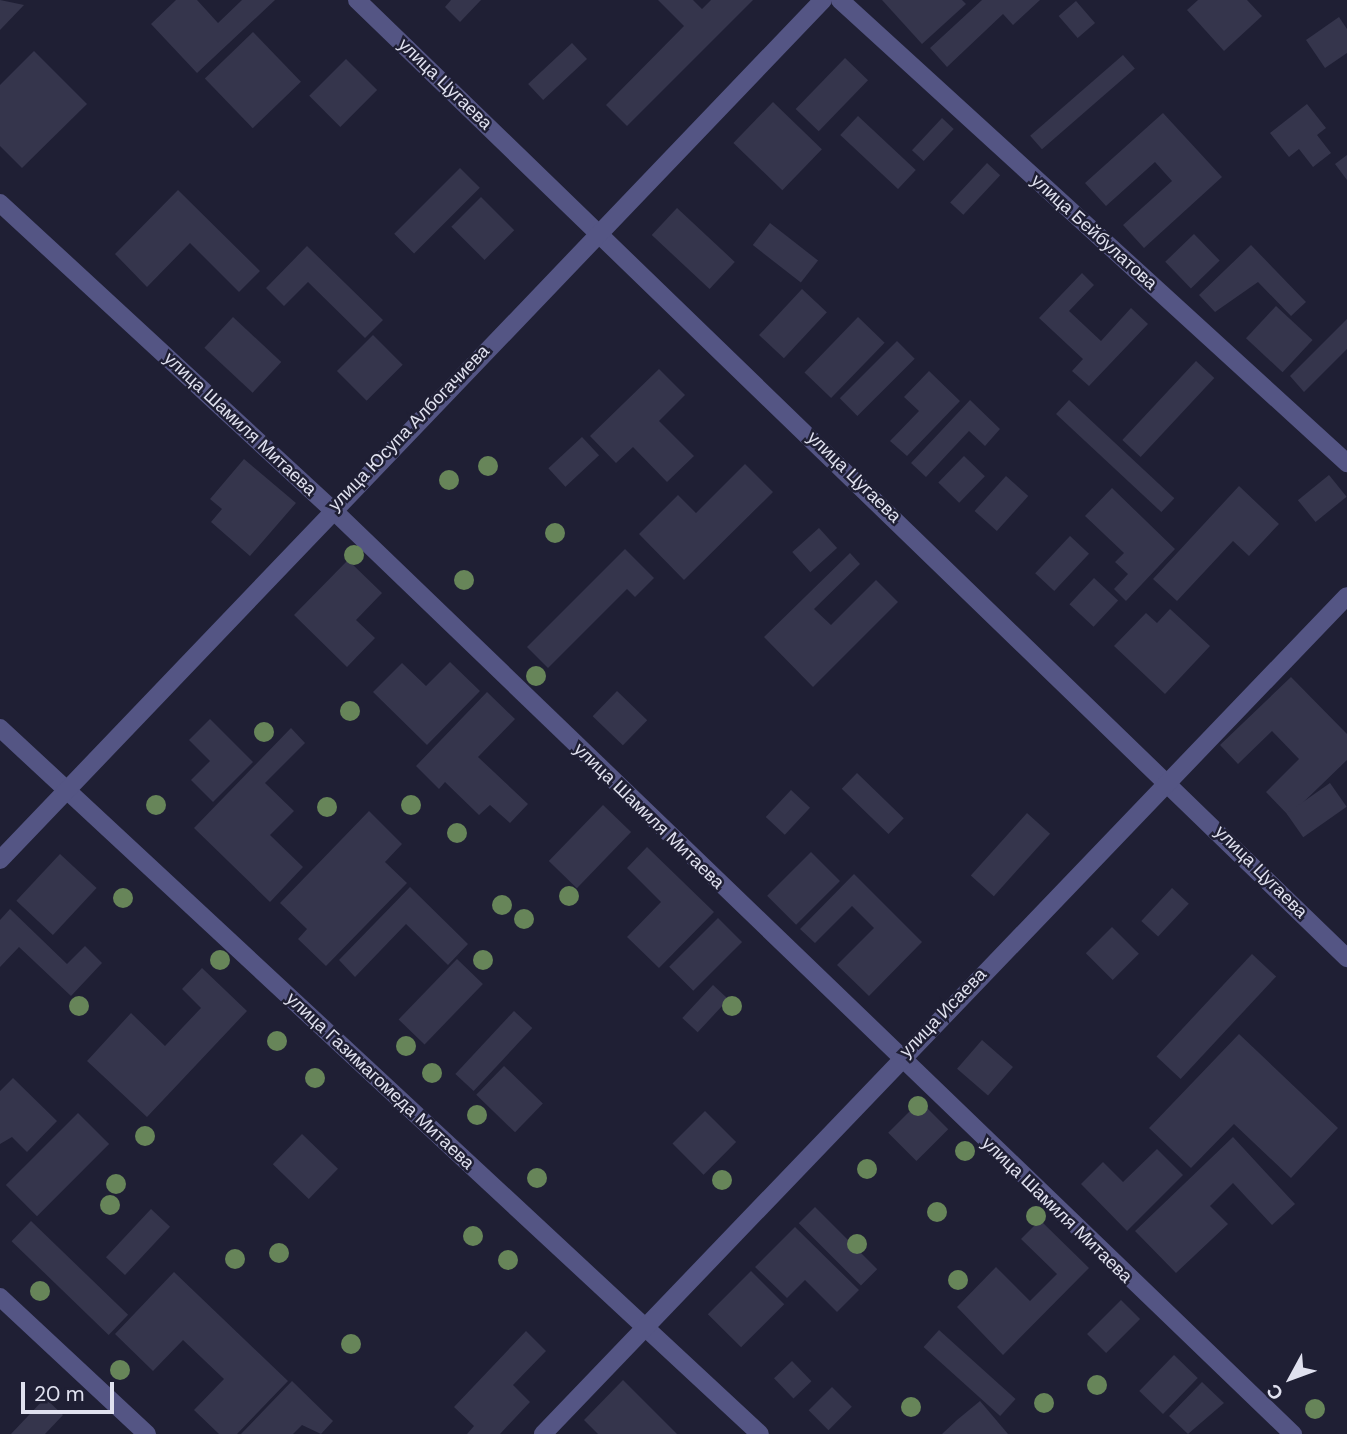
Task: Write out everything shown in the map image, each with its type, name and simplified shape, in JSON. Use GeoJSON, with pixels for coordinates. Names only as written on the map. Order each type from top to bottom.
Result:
{"type":"FeatureCollection","features":[{"type":"Feature","properties":{"kind":"street","name":"улица Цугаева"},"geometry":{"type":"LineString","coordinates":[[358,0],[1168,780],[1347,958]]}},
{"type":"Feature","properties":{"kind":"street","name":"улица Юсупа Албогачиева"},"geometry":{"type":"LineString","coordinates":[[0,860],[63,790],[597,230],[823,0]]}},
{"type":"Feature","properties":{"kind":"street","name":"улица Бейбулатова"},"geometry":{"type":"LineString","coordinates":[[840,0],[1347,463]]}},
{"type":"Feature","properties":{"kind":"street","name":"улица Шамиля Митаева"},"geometry":{"type":"LineString","coordinates":[[0,204],[332,509],[899,1059],[1293,1434]]}},
{"type":"Feature","properties":{"kind":"street","name":"улица Исаева"},"geometry":{"type":"LineString","coordinates":[[543,1434],[899,1059],[1347,596]]}},
{"type":"Feature","properties":{"kind":"street","name":"улица Газимагомеда Митаева"},"geometry":{"type":"LineString","coordinates":[[0,728],[63,790],[647,1326],[760,1434]]}},
{"type":"Feature","properties":{"kind":"street"},"geometry":{"type":"LineString","coordinates":[[0,1297],[147,1434]]}},
{"type":"Feature","properties":{"kind":"building"},"geometry":{"type":"Polygon","coordinates":[[[0,0],[24,5],[0,30],[0,0]]]}},
{"type":"Feature","properties":{"kind":"building"},"geometry":{"type":"Polygon","coordinates":[[[176,0],[197,0],[218,23],[242,0],[275,0],[197,73],[151,24],[176,0]]]}},
{"type":"Feature","properties":{"kind":"building"},"geometry":{"type":"Polygon","coordinates":[[[451,0],[481,0],[460,22],[445,7],[451,0]]]}},
{"type":"Feature","properties":{"kind":"building"},"geometry":{"type":"Polygon","coordinates":[[[658,0],[693,0],[702,9],[711,0],[753,0],[627,126],[606,105],[684,26],[658,0]]]}},
{"type":"Feature","properties":{"kind":"building"},"geometry":{"type":"Polygon","coordinates":[[[882,0],[962,0],[966,4],[922,44],[882,0]]]}},
{"type":"Feature","properties":{"kind":"building"},"geometry":{"type":"Polygon","coordinates":[[[982,0],[1040,0],[1013,25],[1003,14],[947,67],[930,48],[982,0]]]}},
{"type":"Feature","properties":{"kind":"building"},"geometry":{"type":"Polygon","coordinates":[[[1198,0],[1247,0],[1262,16],[1224,51],[1187,10],[1198,0]]]}},
{"type":"Feature","properties":{"kind":"building"},"geometry":{"type":"Polygon","coordinates":[[[1076,1],[1095,23],[1078,38],[1059,16],[1076,1]]]}},
{"type":"Feature","properties":{"kind":"building"},"geometry":{"type":"Polygon","coordinates":[[[1339,17],[1347,29],[1347,53],[1325,68],[1306,40],[1339,17]]]}},
{"type":"Feature","properties":{"kind":"building"},"geometry":{"type":"Polygon","coordinates":[[[253,32],[301,82],[253,128],[205,79],[253,32]]]}},
{"type":"Feature","properties":{"kind":"building"},"geometry":{"type":"Polygon","coordinates":[[[572,43],[587,59],[543,100],[528,84],[572,43]]]}},
{"type":"Feature","properties":{"kind":"building"},"geometry":{"type":"Polygon","coordinates":[[[34,51],[87,104],[22,168],[0,146],[0,85],[34,51]]]}},
{"type":"Feature","properties":{"kind":"building"},"geometry":{"type":"Polygon","coordinates":[[[1123,55],[1135,69],[1042,149],[1030,136],[1123,55]]]}},
{"type":"Feature","properties":{"kind":"building"},"geometry":{"type":"Polygon","coordinates":[[[845,58],[868,80],[819,131],[796,109],[845,58]]]}},
{"type":"Feature","properties":{"kind":"building"},"geometry":{"type":"Polygon","coordinates":[[[346,59],[377,90],[340,127],[309,96],[346,59]]]}},
{"type":"Feature","properties":{"kind":"building"},"geometry":{"type":"Polygon","coordinates":[[[773,102],[822,149],[782,190],[733,143],[773,102]]]}},
{"type":"Feature","properties":{"kind":"building"},"geometry":{"type":"Polygon","coordinates":[[[1307,104],[1326,128],[1317,135],[1331,153],[1313,167],[1299,149],[1289,157],[1270,133],[1307,104]]]}},
{"type":"Feature","properties":{"kind":"building"},"geometry":{"type":"Polygon","coordinates":[[[1163,113],[1222,177],[1144,248],[1123,225],[1172,181],[1155,162],[1106,206],[1085,183],[1163,113]]]}},
{"type":"Feature","properties":{"kind":"building"},"geometry":{"type":"Polygon","coordinates":[[[858,116],[916,170],[898,189],[840,135],[858,116]]]}},
{"type":"Feature","properties":{"kind":"building"},"geometry":{"type":"Polygon","coordinates":[[[942,118],[954,129],[924,161],[912,150],[942,118]]]}},
{"type":"Feature","properties":{"kind":"building"},"geometry":{"type":"Polygon","coordinates":[[[1347,155],[1347,180],[1335,164],[1347,155]]]}},
{"type":"Feature","properties":{"kind":"building"},"geometry":{"type":"Polygon","coordinates":[[[987,163],[1000,175],[963,215],[950,202],[987,163]]]}},
{"type":"Feature","properties":{"kind":"building"},"geometry":{"type":"Polygon","coordinates":[[[460,168],[480,188],[414,254],[394,234],[460,168]]]}},
{"type":"Feature","properties":{"kind":"building"},"geometry":{"type":"Polygon","coordinates":[[[178,190],[260,271],[239,292],[190,243],[147,287],[115,254],[178,190]]]}},
{"type":"Feature","properties":{"kind":"building"},"geometry":{"type":"Polygon","coordinates":[[[481,197],[514,230],[485,260],[451,227],[481,197]]]}},
{"type":"Feature","properties":{"kind":"building"},"geometry":{"type":"Polygon","coordinates":[[[677,208],[735,262],[710,289],[652,235],[677,208]]]}},
{"type":"Feature","properties":{"kind":"building"},"geometry":{"type":"Polygon","coordinates":[[[770,223],[818,261],[801,283],[753,245],[770,223]]]}},
{"type":"Feature","properties":{"kind":"building"},"geometry":{"type":"Polygon","coordinates":[[[1194,234],[1220,261],[1191,288],[1165,262],[1194,234]]]}},
{"type":"Feature","properties":{"kind":"building"},"geometry":{"type":"Polygon","coordinates":[[[1251,245],[1306,302],[1291,316],[1258,282],[1215,312],[1199,295],[1251,245]]]}},
{"type":"Feature","properties":{"kind":"building"},"geometry":{"type":"Polygon","coordinates":[[[307,246],[383,320],[365,338],[308,282],[284,306],[266,288],[307,246]]]}},
{"type":"Feature","properties":{"kind":"building"},"geometry":{"type":"Polygon","coordinates":[[[1082,273],[1094,285],[1069,311],[1101,341],[1131,308],[1148,324],[1089,386],[1072,371],[1083,359],[1039,318],[1082,273]]]}},
{"type":"Feature","properties":{"kind":"building"},"geometry":{"type":"Polygon","coordinates":[[[802,289],[827,312],[784,358],[759,335],[802,289]]]}},
{"type":"Feature","properties":{"kind":"building"},"geometry":{"type":"Polygon","coordinates":[[[1276,306],[1313,340],[1283,372],[1246,338],[1276,306]]]}},
{"type":"Feature","properties":{"kind":"building"},"geometry":{"type":"Polygon","coordinates":[[[233,317],[281,362],[253,393],[204,348],[233,317]]]}},
{"type":"Feature","properties":{"kind":"building"},"geometry":{"type":"Polygon","coordinates":[[[858,317],[885,343],[831,398],[805,372],[858,317]]]}},
{"type":"Feature","properties":{"kind":"building"},"geometry":{"type":"Polygon","coordinates":[[[1347,319],[1347,349],[1304,392],[1290,376],[1347,319]]]}},
{"type":"Feature","properties":{"kind":"building"},"geometry":{"type":"Polygon","coordinates":[[[373,335],[403,365],[367,401],[337,371],[373,335]]]}},
{"type":"Feature","properties":{"kind":"building"},"geometry":{"type":"Polygon","coordinates":[[[897,341],[915,359],[857,416],[840,398],[897,341]]]}},
{"type":"Feature","properties":{"kind":"building"},"geometry":{"type":"Polygon","coordinates":[[[1196,361],[1214,378],[1141,457],[1122,440],[1196,361]]]}},
{"type":"Feature","properties":{"kind":"building"},"geometry":{"type":"Polygon","coordinates":[[[659,369],[685,395],[659,421],[694,456],[667,482],[633,447],[616,463],[590,436],[659,369]]]}},
{"type":"Feature","properties":{"kind":"building"},"geometry":{"type":"Polygon","coordinates":[[[929,371],[960,401],[907,456],[890,441],[919,411],[904,397],[929,371]]]}},
{"type":"Feature","properties":{"kind":"building"},"geometry":{"type":"Polygon","coordinates":[[[970,400],[1000,429],[985,446],[969,431],[926,477],[911,463],[970,400]]]}},
{"type":"Feature","properties":{"kind":"building"},"geometry":{"type":"Polygon","coordinates":[[[1069,400],[1174,498],[1161,512],[1056,414],[1069,400]]]}},
{"type":"Feature","properties":{"kind":"building"},"geometry":{"type":"Polygon","coordinates":[[[582,437],[599,455],[565,487],[548,468],[582,437]]]}},
{"type":"Feature","properties":{"kind":"building"},"geometry":{"type":"Polygon","coordinates":[[[964,456],[985,476],[959,503],[938,483],[964,456]]]}},
{"type":"Feature","properties":{"kind":"building"},"geometry":{"type":"Polygon","coordinates":[[[244,459],[296,503],[250,556],[211,522],[222,509],[210,499],[244,459]]]}},
{"type":"Feature","properties":{"kind":"building"},"geometry":{"type":"Polygon","coordinates":[[[745,464],[773,492],[684,580],[639,534],[678,495],[696,513],[745,464]]]}},
{"type":"Feature","properties":{"kind":"building"},"geometry":{"type":"Polygon","coordinates":[[[1329,475],[1347,497],[1316,522],[1298,500],[1329,475]]]}},
{"type":"Feature","properties":{"kind":"building"},"geometry":{"type":"Polygon","coordinates":[[[1006,476],[1028,496],[997,531],[975,511],[1006,476]]]}},
{"type":"Feature","properties":{"kind":"building"},"geometry":{"type":"Polygon","coordinates":[[[1239,486],[1279,524],[1249,556],[1233,541],[1177,601],[1153,579],[1239,486]]]}},
{"type":"Feature","properties":{"kind":"building"},"geometry":{"type":"Polygon","coordinates":[[[1112,488],[1175,549],[1126,601],[1114,589],[1128,574],[1115,562],[1124,553],[1085,516],[1112,488]]]}},
{"type":"Feature","properties":{"kind":"building"},"geometry":{"type":"Polygon","coordinates":[[[819,528],[837,548],[810,572],[792,552],[819,528]]]}},
{"type":"Feature","properties":{"kind":"building"},"geometry":{"type":"Polygon","coordinates":[[[1070,536],[1089,554],[1054,591],[1035,573],[1070,536]]]}},
{"type":"Feature","properties":{"kind":"building"},"geometry":{"type":"Polygon","coordinates":[[[625,549],[654,578],[635,597],[627,589],[548,668],[527,647],[625,549]]]}},
{"type":"Feature","properties":{"kind":"building"},"geometry":{"type":"Polygon","coordinates":[[[850,553],[860,564],[814,609],[831,625],[876,580],[898,602],[813,687],[764,637],[850,553]]]}},
{"type":"Feature","properties":{"kind":"building"},"geometry":{"type":"Polygon","coordinates":[[[348,560],[382,593],[356,620],[375,638],[347,667],[294,615],[348,560]]]}},
{"type":"Feature","properties":{"kind":"building"},"geometry":{"type":"Polygon","coordinates":[[[1094,578],[1118,601],[1094,627],[1069,604],[1094,578]]]}},
{"type":"Feature","properties":{"kind":"building"},"geometry":{"type":"Polygon","coordinates":[[[1170,609],[1210,646],[1165,694],[1114,646],[1146,613],[1157,623],[1170,609]]]}},
{"type":"Feature","properties":{"kind":"building"},"geometry":{"type":"Polygon","coordinates":[[[450,662],[480,691],[427,745],[373,692],[402,663],[426,686],[450,662]]]}},
{"type":"Feature","properties":{"kind":"building"},"geometry":{"type":"Polygon","coordinates":[[[1291,677],[1347,734],[1347,760],[1289,816],[1266,792],[1299,759],[1272,731],[1238,764],[1220,745],[1291,677]]]}},
{"type":"Feature","properties":{"kind":"building"},"geometry":{"type":"Polygon","coordinates":[[[617,691],[647,720],[623,745],[593,716],[617,691]]]}},
{"type":"Feature","properties":{"kind":"building"},"geometry":{"type":"Polygon","coordinates":[[[487,692],[515,719],[478,757],[528,804],[510,823],[490,805],[479,815],[445,782],[439,789],[416,766],[487,692]]]}},
{"type":"Feature","properties":{"kind":"building"},"geometry":{"type":"Polygon","coordinates":[[[210,719],[253,762],[213,802],[191,780],[210,761],[189,740],[210,719]]]}},
{"type":"Feature","properties":{"kind":"building"},"geometry":{"type":"Polygon","coordinates":[[[291,728],[305,743],[265,783],[294,811],[270,835],[303,867],[270,902],[194,828],[291,728]]]}},
{"type":"Feature","properties":{"kind":"building"},"geometry":{"type":"Polygon","coordinates":[[[857,773],[904,818],[888,834],[842,789],[857,773]]]}},
{"type":"Feature","properties":{"kind":"building"},"geometry":{"type":"Polygon","coordinates":[[[1330,783],[1347,807],[1303,837],[1287,813],[1330,783]]]}},
{"type":"Feature","properties":{"kind":"building"},"geometry":{"type":"Polygon","coordinates":[[[791,790],[810,808],[785,835],[766,817],[791,790]]]}},
{"type":"Feature","properties":{"kind":"building"},"geometry":{"type":"Polygon","coordinates":[[[603,805],[631,832],[577,888],[549,861],[603,805]]]}},
{"type":"Feature","properties":{"kind":"building"},"geometry":{"type":"Polygon","coordinates":[[[369,811],[402,844],[385,862],[407,883],[326,966],[298,939],[307,929],[280,903],[369,811]]]}},
{"type":"Feature","properties":{"kind":"building"},"geometry":{"type":"Polygon","coordinates":[[[1027,813],[1050,834],[994,896],[971,875],[1027,813]]]}},
{"type":"Feature","properties":{"kind":"building"},"geometry":{"type":"Polygon","coordinates":[[[647,847],[714,912],[659,968],[627,937],[661,902],[627,868],[647,847]]]}},
{"type":"Feature","properties":{"kind":"building"},"geometry":{"type":"Polygon","coordinates":[[[811,852],[840,881],[796,925],[767,896],[811,852]]]}},
{"type":"Feature","properties":{"kind":"building"},"geometry":{"type":"Polygon","coordinates":[[[60,854],[97,888],[53,935],[16,901],[60,854]]]}},
{"type":"Feature","properties":{"kind":"building"},"geometry":{"type":"Polygon","coordinates":[[[854,874],[922,942],[869,996],[837,965],[874,928],[852,906],[815,943],[800,929],[854,874]]]}},
{"type":"Feature","properties":{"kind":"building"},"geometry":{"type":"Polygon","coordinates":[[[410,887],[468,944],[448,965],[406,924],[355,977],[339,960],[410,887]]]}},
{"type":"Feature","properties":{"kind":"building"},"geometry":{"type":"Polygon","coordinates":[[[1172,888],[1189,904],[1158,937],[1141,921],[1172,888]]]}},
{"type":"Feature","properties":{"kind":"building"},"geometry":{"type":"Polygon","coordinates":[[[10,909],[67,964],[85,946],[102,963],[71,996],[19,947],[0,967],[0,920],[10,909]]]}},
{"type":"Feature","properties":{"kind":"building"},"geometry":{"type":"Polygon","coordinates":[[[718,918],[742,942],[693,991],[669,967],[718,918]]]}},
{"type":"Feature","properties":{"kind":"building"},"geometry":{"type":"Polygon","coordinates":[[[1112,927],[1139,954],[1113,980],[1086,953],[1112,927]]]}},
{"type":"Feature","properties":{"kind":"building"},"geometry":{"type":"Polygon","coordinates":[[[1252,954],[1276,977],[1181,1079],[1157,1056],[1252,954]]]}},
{"type":"Feature","properties":{"kind":"building"},"geometry":{"type":"Polygon","coordinates":[[[457,959],[483,984],[425,1044],[399,1019],[457,959]]]}},
{"type":"Feature","properties":{"kind":"building"},"geometry":{"type":"Polygon","coordinates":[[[202,968],[247,1011],[147,1117],[87,1061],[131,1013],[165,1046],[201,1008],[182,989],[202,968]]]}},
{"type":"Feature","properties":{"kind":"building"},"geometry":{"type":"Polygon","coordinates":[[[713,985],[728,999],[698,1032],[682,1018],[713,985]]]}},
{"type":"Feature","properties":{"kind":"building"},"geometry":{"type":"Polygon","coordinates":[[[514,1011],[532,1028],[474,1091],[455,1074],[514,1011]]]}},
{"type":"Feature","properties":{"kind":"building"},"geometry":{"type":"Polygon","coordinates":[[[1239,1034],[1338,1128],[1291,1178],[1234,1124],[1191,1168],[1149,1128],[1239,1034]]]}},
{"type":"Feature","properties":{"kind":"building"},"geometry":{"type":"Polygon","coordinates":[[[982,1040],[1013,1067],[988,1096],[957,1069],[982,1040]]]}},
{"type":"Feature","properties":{"kind":"building"},"geometry":{"type":"Polygon","coordinates":[[[504,1066],[543,1104],[515,1132],[476,1095],[504,1066]]]}},
{"type":"Feature","properties":{"kind":"building"},"geometry":{"type":"Polygon","coordinates":[[[13,1078],[57,1121],[27,1152],[12,1137],[0,1144],[0,1091],[13,1078]]]}},
{"type":"Feature","properties":{"kind":"building"},"geometry":{"type":"Polygon","coordinates":[[[920,1101],[948,1129],[916,1161],[888,1133],[920,1101]]]}},
{"type":"Feature","properties":{"kind":"building"},"geometry":{"type":"Polygon","coordinates":[[[705,1111],[736,1142],[704,1175],[672,1144],[705,1111]]]}},
{"type":"Feature","properties":{"kind":"building"},"geometry":{"type":"Polygon","coordinates":[[[78,1113],[109,1144],[37,1216],[6,1185],[78,1113]]]}},
{"type":"Feature","properties":{"kind":"building"},"geometry":{"type":"Polygon","coordinates":[[[302,1134],[338,1169],[309,1199],[273,1164],[302,1134]]]}},
{"type":"Feature","properties":{"kind":"building"},"geometry":{"type":"Polygon","coordinates":[[[1233,1137],[1295,1204],[1272,1225],[1233,1183],[1210,1206],[1228,1224],[1176,1273],[1135,1231],[1233,1137]]]}},
{"type":"Feature","properties":{"kind":"building"},"geometry":{"type":"Polygon","coordinates":[[[1157,1149],[1183,1175],[1127,1231],[1081,1184],[1103,1162],[1123,1182],[1157,1149]]]}},
{"type":"Feature","properties":{"kind":"building"},"geometry":{"type":"Polygon","coordinates":[[[815,1207],[877,1269],[861,1285],[799,1223],[815,1207]]]}},
{"type":"Feature","properties":{"kind":"building"},"geometry":{"type":"Polygon","coordinates":[[[151,1209],[170,1227],[125,1275],[106,1257],[151,1209]]]}},
{"type":"Feature","properties":{"kind":"building"},"geometry":{"type":"Polygon","coordinates":[[[1040,1220],[1089,1268],[1003,1355],[957,1307],[996,1267],[1030,1301],[1057,1274],[1021,1239],[1040,1220]]]}},
{"type":"Feature","properties":{"kind":"building"},"geometry":{"type":"Polygon","coordinates":[[[31,1221],[128,1315],[109,1335],[12,1241],[31,1221]]]}},
{"type":"Feature","properties":{"kind":"building"},"geometry":{"type":"Polygon","coordinates":[[[795,1227],[859,1290],[837,1312],[805,1280],[787,1298],[755,1267],[795,1227]]]}},
{"type":"Feature","properties":{"kind":"building"},"geometry":{"type":"Polygon","coordinates":[[[751,1271],[784,1304],[741,1347],[708,1314],[751,1271]]]}},
{"type":"Feature","properties":{"kind":"building"},"geometry":{"type":"Polygon","coordinates":[[[174,1272],[288,1381],[237,1434],[219,1434],[194,1410],[224,1379],[183,1340],[153,1371],[115,1334],[174,1272]]]}},
{"type":"Feature","properties":{"kind":"building"},"geometry":{"type":"Polygon","coordinates":[[[1121,1300],[1140,1319],[1106,1353],[1087,1334],[1121,1300]]]}},
{"type":"Feature","properties":{"kind":"building"},"geometry":{"type":"Polygon","coordinates":[[[939,1330],[1016,1399],[1000,1416],[924,1347],[939,1330]]]}},
{"type":"Feature","properties":{"kind":"building"},"geometry":{"type":"Polygon","coordinates":[[[526,1331],[546,1351],[513,1385],[530,1402],[500,1434],[467,1434],[474,1426],[454,1407],[526,1331]]]}},
{"type":"Feature","properties":{"kind":"building"},"geometry":{"type":"Polygon","coordinates":[[[1174,1355],[1198,1378],[1163,1414],[1139,1391],[1174,1355]]]}},
{"type":"Feature","properties":{"kind":"building"},"geometry":{"type":"Polygon","coordinates":[[[792,1361],[811,1381],[793,1399],[774,1378],[792,1361]]]}},
{"type":"Feature","properties":{"kind":"building"},"geometry":{"type":"Polygon","coordinates":[[[623,1380],[677,1434],[598,1434],[584,1420],[623,1380]]]}},
{"type":"Feature","properties":{"kind":"building"},"geometry":{"type":"Polygon","coordinates":[[[292,1381],[333,1421],[321,1434],[302,1425],[293,1434],[241,1434],[292,1381]]]}},
{"type":"Feature","properties":{"kind":"building"},"geometry":{"type":"Polygon","coordinates":[[[1202,1382],[1224,1403],[1188,1434],[1169,1416],[1202,1382]]]}},
{"type":"Feature","properties":{"kind":"building"},"geometry":{"type":"Polygon","coordinates":[[[832,1387],[852,1407],[828,1430],[809,1410],[832,1387]]]}},
{"type":"Feature","properties":{"kind":"building"},"geometry":{"type":"Polygon","coordinates":[[[45,1398],[63,1415],[45,1434],[11,1434],[45,1398]]]}},
{"type":"Feature","properties":{"kind":"building"},"geometry":{"type":"Polygon","coordinates":[[[980,1401],[1008,1434],[942,1434],[957,1420],[980,1401]]]}}]}
